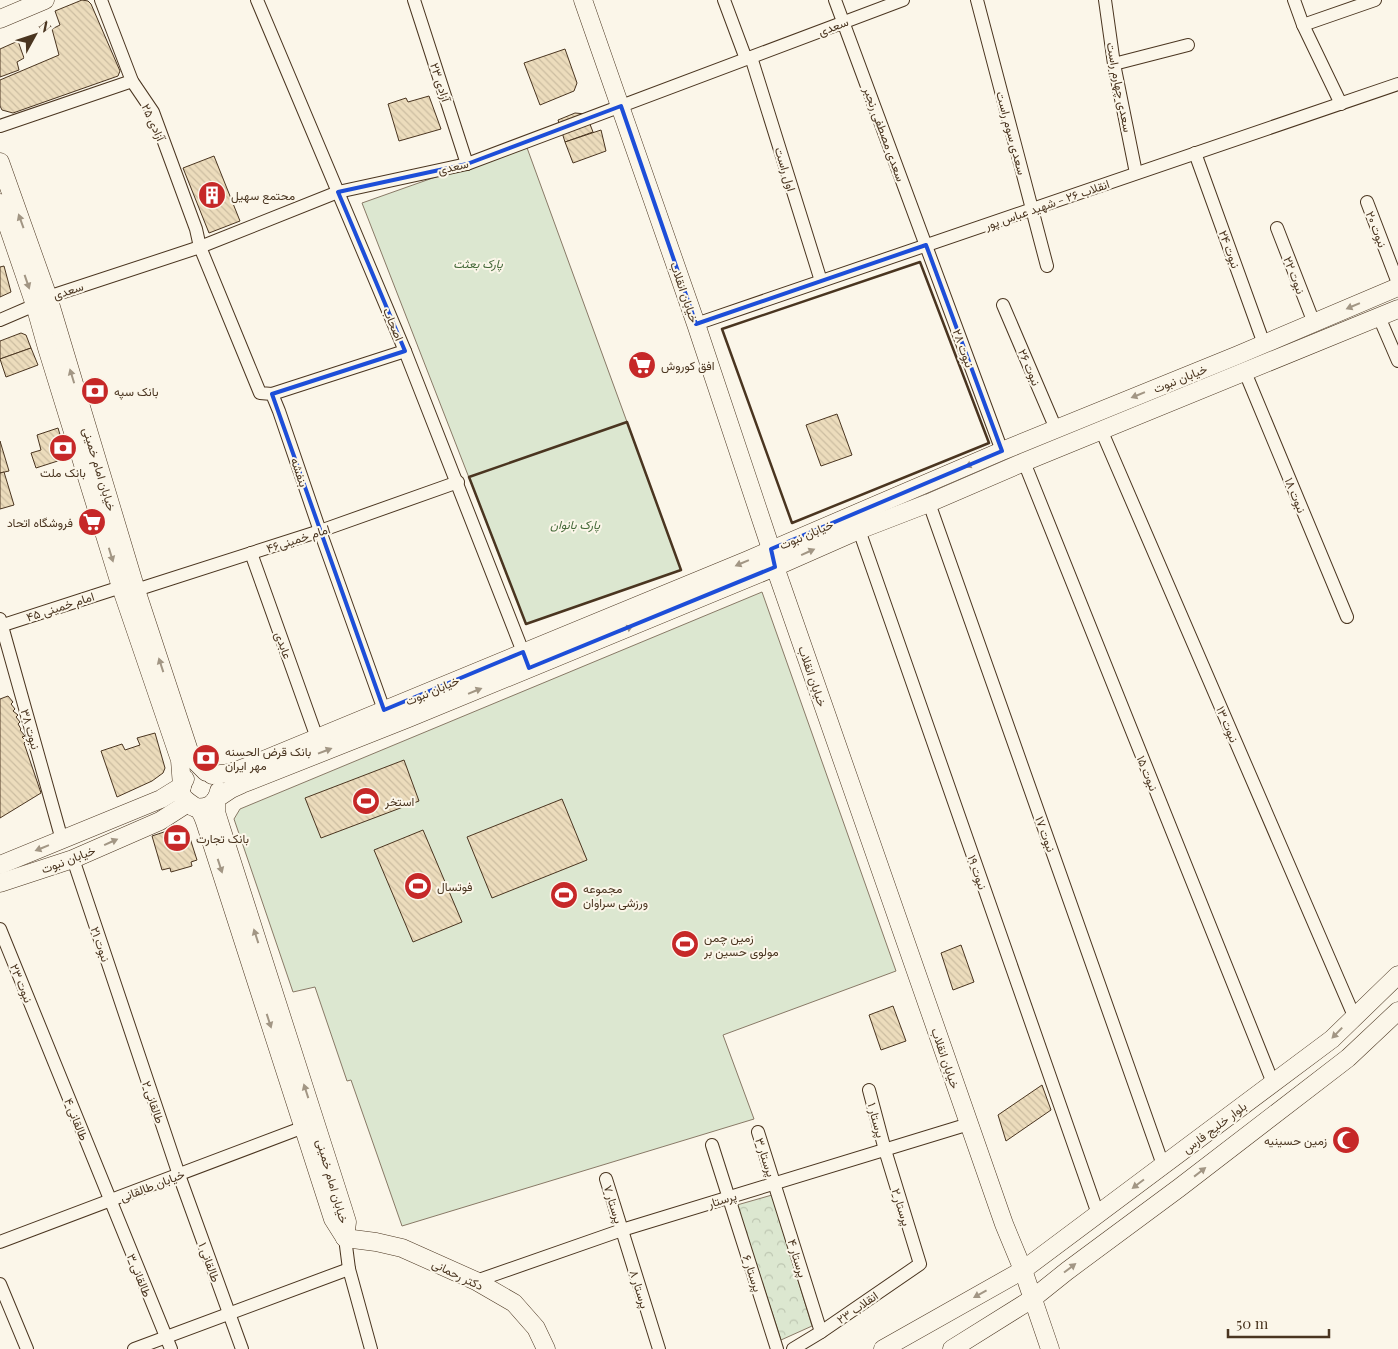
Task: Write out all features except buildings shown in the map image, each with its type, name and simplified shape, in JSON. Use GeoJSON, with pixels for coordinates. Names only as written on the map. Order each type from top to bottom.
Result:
{"type":"FeatureCollection","features":[{"type":"Feature","properties":{"kind":"main road"},"geometry":{"type":"LineString","coordinates":[[0,19],[45,0]]}},
{"type":"Feature","properties":{"kind":"main road","name":"خیابان انقلاب"},"geometry":{"type":"LineString","coordinates":[[583,0],[696,324],[775,567],[1004,1224],[1023,1270],[1050,1349]]}},
{"type":"Feature","properties":{"kind":"main road","name":"خیابان امام خمینی"},"geometry":{"type":"LineString","coordinates":[[0,162],[180,760],[182,786]]}},
{"type":"Feature","properties":{"kind":"main road","name":"خیابان امام خمینی"},"geometry":{"type":"LineString","coordinates":[[0,203],[42,301]]}},
{"type":"Feature","properties":{"kind":"main road","name":"خیابان نبوت"},"geometry":{"type":"LineString","coordinates":[[216,799],[242,784],[771,550],[1056,429],[1264,344],[1398,285]]}},
{"type":"Feature","properties":{"kind":"main road","name":"خیابان نبوت"},"geometry":{"type":"LineString","coordinates":[[209,773],[230,773],[384,710],[526,660],[775,567],[859,530],[929,503],[1398,309]]}},
{"type":"Feature","properties":{"kind":"main road"},"geometry":{"type":"LineString","coordinates":[[1238,354],[1245,372]]}},
{"type":"Feature","properties":{"kind":"main road"},"geometry":{"type":"LineString","coordinates":[[1006,450],[1020,464]]}},
{"type":"Feature","properties":{"kind":"main road","name":"خیابان امام خمینی"},"geometry":{"type":"LineString","coordinates":[[128,588],[191,757],[209,773]]}},
{"type":"Feature","properties":{"kind":"main road"},"geometry":{"type":"LineString","coordinates":[[200,771],[209,773],[219,786],[216,799],[206,807],[191,805],[182,792],[182,786],[188,775],[200,771]]}},
{"type":"Feature","properties":{"kind":"main road","name":"خیابان نبوت"},"geometry":{"type":"LineString","coordinates":[[0,866],[161,799],[182,786]]}},
{"type":"Feature","properties":{"kind":"main road","name":"خیابان امام خمینی"},"geometry":{"type":"LineString","coordinates":[[216,799],[216,812],[310,1125],[333,1219],[345,1238]]}},
{"type":"Feature","properties":{"kind":"main road","name":"خیابان نبوت"},"geometry":{"type":"LineString","coordinates":[[0,883],[73,859],[160,821],[191,805]]}},
{"type":"Feature","properties":{"kind":"main road","name":"خیابان امام خمینی"},"geometry":{"type":"LineString","coordinates":[[191,805],[200,811],[205,822],[310,1125]]}},
{"type":"Feature","properties":{"kind":"main road","name":"بلوار خلیج فارس"},"geometry":{"type":"LineString","coordinates":[[883,1349],[1023,1270],[1332,1039],[1398,975]]}},
{"type":"Feature","properties":{"kind":"main road"},"geometry":{"type":"LineString","coordinates":[[952,1349],[1032,1299],[1066,1271],[1179,1188],[1348,1058],[1398,1012]]}},
{"type":"Feature","properties":{"kind":"main road","name":"دکتر رحمانی"},"geometry":{"type":"LineString","coordinates":[[345,1238],[402,1248],[476,1281],[514,1303],[536,1328],[546,1349]]}},
{"type":"Feature","properties":{"kind":"street","name":"آزادی ۲۵"},"geometry":{"type":"LineString","coordinates":[[101,0],[132,81],[153,112],[196,229],[200,247]]}},
{"type":"Feature","properties":{"kind":"street","name":"اصحاب"},"geometry":{"type":"LineString","coordinates":[[257,0],[405,351],[458,482],[526,660]]}},
{"type":"Feature","properties":{"kind":"street","name":"آزادی ۲۳"},"geometry":{"type":"LineString","coordinates":[[414,0],[468,164]]}},
{"type":"Feature","properties":{"kind":"street","name":"اول راست"},"geometry":{"type":"LineString","coordinates":[[724,0],[749,58],[821,281]]}},
{"type":"Feature","properties":{"kind":"street","name":"سعدی مصطفی رنجبر"},"geometry":{"type":"LineString","coordinates":[[835,0],[926,245]]}},
{"type":"Feature","properties":{"kind":"street","name":"سعدی"},"geometry":{"type":"LineString","coordinates":[[0,320],[42,301],[200,247],[338,192],[468,164],[903,0]]}},
{"type":"Feature","properties":{"kind":"street","name":"سعدی سوم راست"},"geometry":{"type":"LineString","coordinates":[[977,0],[1047,266]]}},
{"type":"Feature","properties":{"kind":"street","name":"سعدی چهارم راست"},"geometry":{"type":"LineString","coordinates":[[1105,0],[1114,64],[1136,174]]}},
{"type":"Feature","properties":{"kind":"street"},"geometry":{"type":"LineString","coordinates":[[1294,0],[1303,25],[1340,104]]}},
{"type":"Feature","properties":{"kind":"street"},"geometry":{"type":"LineString","coordinates":[[1303,25],[1375,0]]}},
{"type":"Feature","properties":{"kind":"street"},"geometry":{"type":"LineString","coordinates":[[1114,64],[1188,45]]}},
{"type":"Feature","properties":{"kind":"street"},"geometry":{"type":"LineString","coordinates":[[0,126],[132,81]]}},
{"type":"Feature","properties":{"kind":"street","name":"انقلاب ۲۶ - شهید عباس پور"},"geometry":{"type":"LineString","coordinates":[[696,324],[1398,84]]}},
{"type":"Feature","properties":{"kind":"street","name":"نبوت ۲۴"},"geometry":{"type":"LineString","coordinates":[[1195,153],[1264,344]]}},
{"type":"Feature","properties":{"kind":"street","name":"نبوت ۲۰"},"geometry":{"type":"LineString","coordinates":[[1367,202],[1398,285]]}},
{"type":"Feature","properties":{"kind":"street","name":"نبوت ۲۲"},"geometry":{"type":"LineString","coordinates":[[1277,228],[1314,322]]}},
{"type":"Feature","properties":{"kind":"street","name":"نبوت ۲۸"},"geometry":{"type":"LineString","coordinates":[[926,245],[1006,450]]}},
{"type":"Feature","properties":{"kind":"street"},"geometry":{"type":"LineString","coordinates":[[200,247],[260,393],[272,394],[405,351]]}},
{"type":"Feature","properties":{"kind":"street","name":"نبوت ۲۶"},"geometry":{"type":"LineString","coordinates":[[1003,305],[1056,429]]}},
{"type":"Feature","properties":{"kind":"street"},"geometry":{"type":"LineString","coordinates":[[1379,317],[1398,361]]}},
{"type":"Feature","properties":{"kind":"street","name":"نبوت ۱۸"},"geometry":{"type":"LineString","coordinates":[[1245,372],[1347,617]]}},
{"type":"Feature","properties":{"kind":"street","name":"بنفشه"},"geometry":{"type":"LineString","coordinates":[[272,394],[384,710]]}},
{"type":"Feature","properties":{"kind":"street","name":"نبوت ۱۳"},"geometry":{"type":"LineString","coordinates":[[1102,432],[1354,1016]]}},
{"type":"Feature","properties":{"kind":"street","name":"نبوت ۱۵"},"geometry":{"type":"LineString","coordinates":[[1020,464],[1273,1083]]}},
{"type":"Feature","properties":{"kind":"street","name":"امام خمینی۴۶"},"geometry":{"type":"LineString","coordinates":[[128,588],[320,531],[458,482]]}},
{"type":"Feature","properties":{"kind":"street","name":"نبوت ۱۷"},"geometry":{"type":"LineString","coordinates":[[929,503],[1163,1165]]}},
{"type":"Feature","properties":{"kind":"street","name":"نبوت ۱۹"},"geometry":{"type":"LineString","coordinates":[[859,530],[1098,1214]]}},
{"type":"Feature","properties":{"kind":"street","name":"عابدی"},"geometry":{"type":"LineString","coordinates":[[251,553],[317,738]]}},
{"type":"Feature","properties":{"kind":"street","name":"امام خمینی ۴۵"},"geometry":{"type":"LineString","coordinates":[[1,624],[128,588]]}},
{"type":"Feature","properties":{"kind":"street","name":"نبوت ۳۸"},"geometry":{"type":"LineString","coordinates":[[1,624],[62,840]]}},
{"type":"Feature","properties":{"kind":"street","name":"نبوت ۲۱"},"geometry":{"type":"LineString","coordinates":[[73,859],[130,1029]]}},
{"type":"Feature","properties":{"kind":"street","name":"نبوت ۲۳"},"geometry":{"type":"LineString","coordinates":[[0,929],[44,1037]]}},
{"type":"Feature","properties":{"kind":"street","name":"طالقانی ۲"},"geometry":{"type":"LineString","coordinates":[[130,1029],[179,1175]]}},
{"type":"Feature","properties":{"kind":"street","name":"طالقانی ۴"},"geometry":{"type":"LineString","coordinates":[[44,1037],[110,1201]]}},
{"type":"Feature","properties":{"kind":"street","name":"پرستار ۱"},"geometry":{"type":"LineString","coordinates":[[869,1090],[885,1150]]}},
{"type":"Feature","properties":{"kind":"street","name":"پرستار"},"geometry":{"type":"LineString","coordinates":[[476,1281],[622,1230],[969,1124]]}},
{"type":"Feature","properties":{"kind":"street","name":"خیابان طالقانی"},"geometry":{"type":"LineString","coordinates":[[0,1242],[310,1125]]}},
{"type":"Feature","properties":{"kind":"street","name":"پرستار ۳"},"geometry":{"type":"LineString","coordinates":[[758,1132],[775,1183]]}},
{"type":"Feature","properties":{"kind":"street","name":"پرستار ۶"},"geometry":{"type":"LineString","coordinates":[[712,1145],[777,1349]]}},
{"type":"Feature","properties":{"kind":"street","name":"پرستار ۲"},"geometry":{"type":"LineString","coordinates":[[885,1150],[920,1264]]}},
{"type":"Feature","properties":{"kind":"street","name":"طالقانی ۱"},"geometry":{"type":"LineString","coordinates":[[179,1175],[242,1349]]}},
{"type":"Feature","properties":{"kind":"street","name":"پرستار ۷"},"geometry":{"type":"LineString","coordinates":[[606,1179],[622,1230]]}},
{"type":"Feature","properties":{"kind":"street","name":"پرستار ۴"},"geometry":{"type":"LineString","coordinates":[[775,1183],[821,1332]]}},
{"type":"Feature","properties":{"kind":"street","name":"طالقانی ۳"},"geometry":{"type":"LineString","coordinates":[[110,1201],[168,1343]]}},
{"type":"Feature","properties":{"kind":"street","name":"پرستار ۸"},"geometry":{"type":"LineString","coordinates":[[622,1230],[659,1349]]}},
{"type":"Feature","properties":{"kind":"street"},"geometry":{"type":"LineString","coordinates":[[345,1238],[349,1269],[371,1349]]}},
{"type":"Feature","properties":{"kind":"street","name":"انقلاب ۲۳"},"geometry":{"type":"LineString","coordinates":[[793,1349],[920,1264]]}},
{"type":"Feature","properties":{"kind":"street"},"geometry":{"type":"LineString","coordinates":[[134,1349],[168,1343],[229,1314],[349,1269]]}},
{"type":"Feature","properties":{"kind":"street"},"geometry":{"type":"LineString","coordinates":[[0,1284],[27,1349]]}},
{"type":"Feature","properties":{"kind":"highlighted area"},"geometry":{"type":"Polygon","coordinates":[[[621,106],[696,324],[926,245],[1002,451],[771,549],[775,567],[529,668],[523,652],[384,710],[272,394],[405,351],[338,192],[467,164],[621,106]]]}},
{"type":"Feature","properties":{"kind":"green space","name":"پارک بعثت"},"geometry":{"type":"Polygon","coordinates":[[[526,145],[681,570],[526,624],[362,203],[526,145]]]}},
{"type":"Feature","properties":{"kind":"green space","name":"مجموعه ورزشی سراوان"},"geometry":{"type":"Polygon","coordinates":[[[762,592],[896,971],[723,1035],[754,1119],[402,1226],[351,1080],[347,1081],[315,987],[293,992],[234,819],[240,809],[762,592]]]}},
{"type":"Feature","properties":{"kind":"green space"},"geometry":{"type":"Polygon","coordinates":[[[772,1195],[812,1326],[781,1340],[737,1205],[772,1195]]]}},
{"type":"Feature","properties":{"kind":"wall"},"geometry":{"type":"LineString","coordinates":[[920,262],[989,443],[792,523],[722,329],[920,262]]}},
{"type":"Feature","properties":{"kind":"wall"},"geometry":{"type":"LineString","coordinates":[[627,422],[681,570],[526,624],[469,477],[627,422]]}},
{"type":"Feature","properties":{"kind":"place","name":"محتمع سهیل"},"geometry":{"type":"Point","coordinates":[212,195]}},
{"type":"Feature","properties":{"kind":"place","name":"افق کوروش"},"geometry":{"type":"Point","coordinates":[642,365]}},
{"type":"Feature","properties":{"kind":"place","name":"بانک سپه"},"geometry":{"type":"Point","coordinates":[95,391]}},
{"type":"Feature","properties":{"kind":"place","name":"بانک ملت"},"geometry":{"type":"Point","coordinates":[63,448]}},
{"type":"Feature","properties":{"kind":"place","name":"فروشگاه اتحاد"},"geometry":{"type":"Point","coordinates":[92,522]}},
{"type":"Feature","properties":{"kind":"place","name":"بانک قرض الحسنه مهر ایران"},"geometry":{"type":"Point","coordinates":[206,758]}},
{"type":"Feature","properties":{"kind":"place","name":"استخر"},"geometry":{"type":"Point","coordinates":[366,801]}},
{"type":"Feature","properties":{"kind":"place","name":"بانک تجارت"},"geometry":{"type":"Point","coordinates":[177,838]}},
{"type":"Feature","properties":{"kind":"place","name":"فوتسال"},"geometry":{"type":"Point","coordinates":[418,886]}},
{"type":"Feature","properties":{"kind":"place","name":"مجموعه ورزشی سراوان"},"geometry":{"type":"Point","coordinates":[564,895]}},
{"type":"Feature","properties":{"kind":"place","name":"زمین چمن مولوی حسین بر"},"geometry":{"type":"Point","coordinates":[685,944]}},
{"type":"Feature","properties":{"kind":"place","name":"زمین حسینیه"},"geometry":{"type":"Point","coordinates":[1346,1140]}},
{"type":"Feature","properties":{"kind":"park label","name":"پارک بانوان"},"geometry":{"type":"Point","coordinates":[575,524]}}]}
